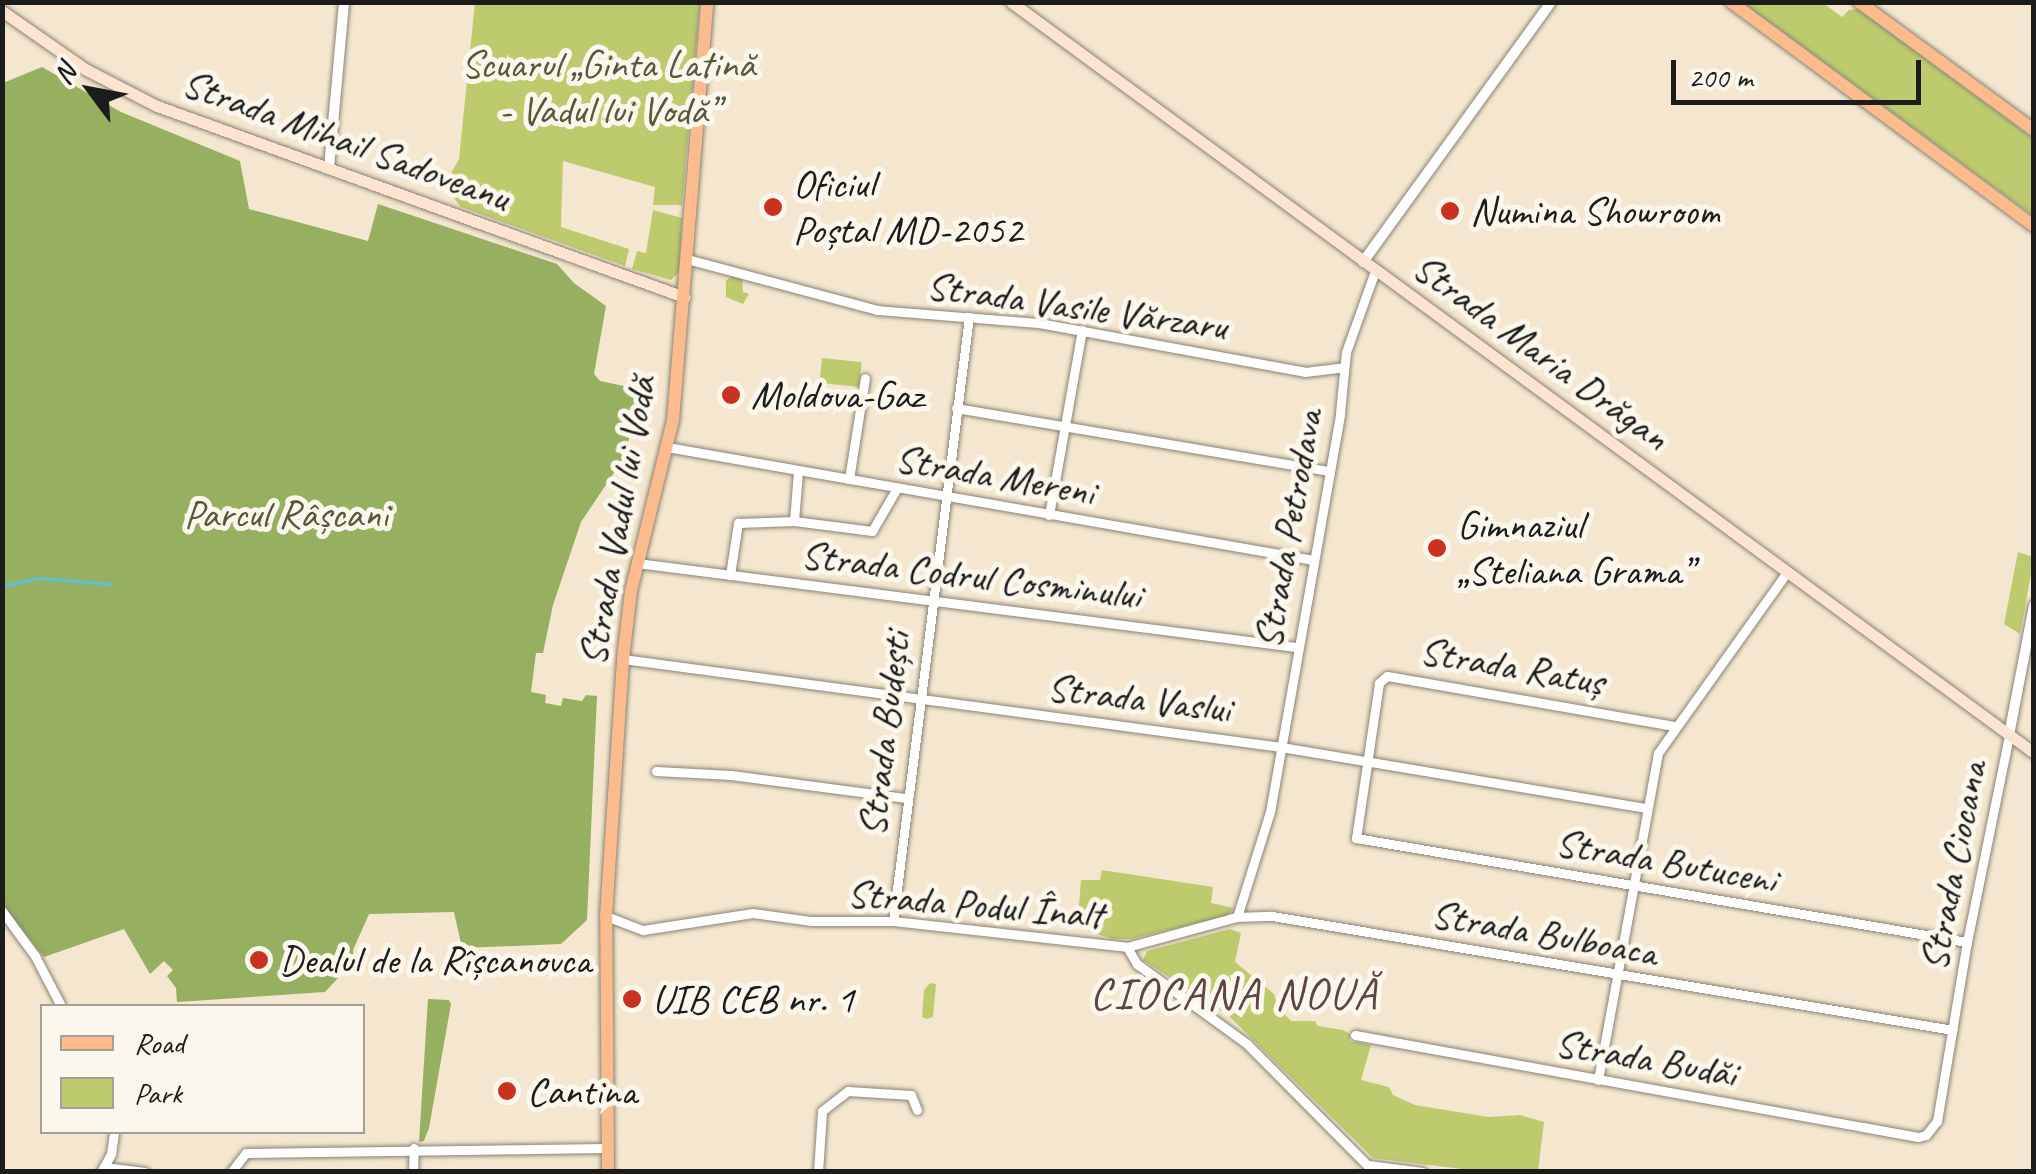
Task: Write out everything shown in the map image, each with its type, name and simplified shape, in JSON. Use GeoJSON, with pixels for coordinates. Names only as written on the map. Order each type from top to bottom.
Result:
{"type":"FeatureCollection","features":[{"type":"Feature","properties":{"kind":"main road","name":"Strada Vadul lui Vodă"},"geometry":{"type":"LineString","coordinates":[[608,1172],[606,916],[623,659],[637,563],[667,448],[684,296],[707,2]]}},
{"type":"Feature","properties":{"kind":"main road","name":"Strada Maria Drăgan"},"geometry":{"type":"LineString","coordinates":[[1010,2],[2034,753]]}},
{"type":"Feature","properties":{"kind":"main road"},"geometry":{"type":"LineString","coordinates":[[1731,2],[2034,226]]}},
{"type":"Feature","properties":{"kind":"main road"},"geometry":{"type":"LineString","coordinates":[[1859,2],[2034,130]]}},
{"type":"Feature","properties":{"kind":"main road","name":"Strada Mihail Sadoveanu"},"geometry":{"type":"LineString","coordinates":[[2,11],[56,50],[132,94],[684,296]]}},
{"type":"Feature","properties":{"kind":"street"},"geometry":{"type":"LineString","coordinates":[[329,168],[344,2]]}},
{"type":"Feature","properties":{"kind":"street"},"geometry":{"type":"LineString","coordinates":[[1364,262],[1551,2]]}},
{"type":"Feature","properties":{"kind":"street","name":"Strada Vasile Vărzaru"},"geometry":{"type":"LineString","coordinates":[[687,259],[871,308],[1082,330],[1304,372],[1344,367]]}},
{"type":"Feature","properties":{"kind":"street","name":"Strada Petrodava"},"geometry":{"type":"LineString","coordinates":[[1237,917],[1266,836],[1344,367],[1376,271]]}},
{"type":"Feature","properties":{"kind":"street","name":"Strada Budești"},"geometry":{"type":"LineString","coordinates":[[893,921],[968,317]]}},
{"type":"Feature","properties":{"kind":"street"},"geometry":{"type":"LineString","coordinates":[[1049,515],[1082,330]]}},
{"type":"Feature","properties":{"kind":"street"},"geometry":{"type":"LineString","coordinates":[[849,480],[865,378]]}},
{"type":"Feature","properties":{"kind":"street"},"geometry":{"type":"LineString","coordinates":[[956,408],[1328,471]]}},
{"type":"Feature","properties":{"kind":"street","name":"Strada Mereni"},"geometry":{"type":"LineString","coordinates":[[667,448],[1314,560]]}},
{"type":"Feature","properties":{"kind":"street"},"geometry":{"type":"LineString","coordinates":[[794,522],[798,470]]}},
{"type":"Feature","properties":{"kind":"street"},"geometry":{"type":"LineString","coordinates":[[730,575],[738,523],[794,522],[872,531],[898,488]]}},
{"type":"Feature","properties":{"kind":"street","name":"Strada Codrul Cosminului"},"geometry":{"type":"LineString","coordinates":[[637,563],[1296,648]]}},
{"type":"Feature","properties":{"kind":"street"},"geometry":{"type":"LineString","coordinates":[[1598,1080],[1658,752],[1787,572]]}},
{"type":"Feature","properties":{"kind":"street","name":"Strada Ciocana"},"geometry":{"type":"LineString","coordinates":[[1926,1135],[1936,1121],[1966,942],[2034,605]]}},
{"type":"Feature","properties":{"kind":"street","name":"Strada Vaslui"},"geometry":{"type":"LineString","coordinates":[[623,659],[1281,747],[1645,808]]}},
{"type":"Feature","properties":{"kind":"street","name":"Strada Ratuș"},"geometry":{"type":"LineString","coordinates":[[1356,838],[1378,683],[1388,676],[1674,726]]}},
{"type":"Feature","properties":{"kind":"street"},"geometry":{"type":"LineString","coordinates":[[656,771],[731,775],[906,798]]}},
{"type":"Feature","properties":{"kind":"street","name":"Strada Butuceni"},"geometry":{"type":"LineString","coordinates":[[1356,838],[1966,942]]}},
{"type":"Feature","properties":{"kind":"street"},"geometry":{"type":"LineString","coordinates":[[2,910],[60,1004]]}},
{"type":"Feature","properties":{"kind":"street","name":"Strada Podul Înalt"},"geometry":{"type":"LineString","coordinates":[[606,916],[633,928],[652,930],[733,913],[812,921],[893,921],[1128,947],[1137,964],[1238,1036],[1371,1168]]}},
{"type":"Feature","properties":{"kind":"street","name":"Strada Bulboaca"},"geometry":{"type":"LineString","coordinates":[[1128,947],[1237,917],[1272,916],[1616,977],[1953,1030]]}},
{"type":"Feature","properties":{"kind":"street","name":"Strada Budăi"},"geometry":{"type":"LineString","coordinates":[[1356,1035],[1918,1138],[1926,1135]]}},
{"type":"Feature","properties":{"kind":"street"},"geometry":{"type":"LineString","coordinates":[[818,1172],[822,1112],[848,1090],[862,1088],[911,1096],[917,1110]]}},
{"type":"Feature","properties":{"kind":"street"},"geometry":{"type":"LineString","coordinates":[[113,1134],[102,1169],[145,1172]]}},
{"type":"Feature","properties":{"kind":"street"},"geometry":{"type":"LineString","coordinates":[[413,1172],[414,1148]]}},
{"type":"Feature","properties":{"kind":"street"},"geometry":{"type":"LineString","coordinates":[[231,1172],[246,1154],[414,1148],[607,1148]]}},
{"type":"Feature","properties":{"kind":"street"},"geometry":{"type":"LineString","coordinates":[[1371,1168],[1423,1172]]}},
{"type":"Feature","properties":{"kind":"green space","name":"Scuarul „Ginta Latină - Vadul lui Vodă”"},"geometry":{"type":"Polygon","coordinates":[[[475,2],[700,3],[682,205],[653,205],[655,187],[563,161],[561,227],[629,249],[625,266],[461,207],[444,186],[459,159],[475,2]]]}},
{"type":"Feature","properties":{"kind":"green space"},"geometry":{"type":"Polygon","coordinates":[[[1743,3],[1823,3],[1842,17],[1849,10],[1858,9],[2033,138],[2033,216],[1743,3]]]}},
{"type":"Feature","properties":{"kind":"green space","name":"Parcul Râșcani"},"geometry":{"type":"Polygon","coordinates":[[[42,67],[121,112],[240,161],[249,209],[368,241],[378,204],[557,264],[574,283],[606,306],[594,374],[600,381],[638,389],[626,455],[581,522],[553,605],[543,653],[536,653],[531,692],[546,695],[545,703],[561,706],[563,698],[582,701],[586,695],[597,696],[587,920],[561,944],[462,948],[454,912],[369,914],[353,950],[354,961],[325,992],[177,1002],[176,988],[167,976],[173,970],[164,961],[150,974],[124,929],[44,957],[3,906],[3,83],[42,67]]]}},
{"type":"Feature","properties":{"kind":"green space"},"geometry":{"type":"Polygon","coordinates":[[[653,210],[682,218],[679,272],[671,280],[632,269],[637,251],[646,253],[653,210]]]}},
{"type":"Feature","properties":{"kind":"green space"},"geometry":{"type":"Polygon","coordinates":[[[733,275],[742,277],[743,292],[749,294],[743,304],[726,297],[726,281],[733,275]]]}},
{"type":"Feature","properties":{"kind":"green space"},"geometry":{"type":"Polygon","coordinates":[[[822,358],[862,362],[859,387],[819,383],[822,358]]]}},
{"type":"Feature","properties":{"kind":"green space"},"geometry":{"type":"Polygon","coordinates":[[[2018,552],[2034,557],[2020,634],[2004,624],[2018,552]]]}},
{"type":"Feature","properties":{"kind":"green space"},"geometry":{"type":"Polygon","coordinates":[[[1102,870],[1213,887],[1211,903],[1234,908],[1226,916],[1131,939],[1113,939],[1090,932],[1078,918],[1081,880],[1100,880],[1102,870]]]}},
{"type":"Feature","properties":{"kind":"green space"},"geometry":{"type":"Polygon","coordinates":[[[1230,929],[1241,933],[1235,962],[1274,994],[1278,1007],[1291,1021],[1315,1021],[1318,1026],[1350,1034],[1350,1041],[1371,1045],[1361,1080],[1389,1087],[1393,1095],[1415,1105],[1488,1117],[1520,1115],[1544,1122],[1538,1171],[1478,1171],[1373,1158],[1229,1016],[1143,960],[1147,951],[1230,929]]]}},
{"type":"Feature","properties":{"kind":"green space"},"geometry":{"type":"Polygon","coordinates":[[[930,983],[936,984],[933,1017],[926,1019],[922,1017],[924,990],[930,983]]]}},
{"type":"Feature","properties":{"kind":"green space"},"geometry":{"type":"Polygon","coordinates":[[[428,999],[449,1000],[451,1004],[429,1128],[424,1141],[419,1142],[428,999]]]}},
{"type":"Feature","properties":{"kind":"waterway"},"geometry":{"type":"LineString","coordinates":[[2,586],[41,578],[111,584]]}},
{"type":"Feature","properties":{"kind":"place","name":"Oficiul Poștal MD-2052"},"geometry":{"type":"Point","coordinates":[773,207]}},
{"type":"Feature","properties":{"kind":"place","name":"Numina Showroom"},"geometry":{"type":"Point","coordinates":[1450,211]}},
{"type":"Feature","properties":{"kind":"place","name":"Moldova-Gaz"},"geometry":{"type":"Point","coordinates":[731,395]}},
{"type":"Feature","properties":{"kind":"place","name":"Gimnaziul „Steliana Grama”"},"geometry":{"type":"Point","coordinates":[1437,548]}},
{"type":"Feature","properties":{"kind":"place","name":"Dealul de la Rîșcanovca"},"geometry":{"type":"Point","coordinates":[259,960]}},
{"type":"Feature","properties":{"kind":"place","name":"UIB CEB nr. 1"},"geometry":{"type":"Point","coordinates":[632,999]}},
{"type":"Feature","properties":{"kind":"place","name":"Cantina"},"geometry":{"type":"Point","coordinates":[507,1091]}},
{"type":"Feature","properties":{"kind":"district","name":"CIOCANA NOUĂ"},"geometry":{"type":"Point","coordinates":[1234,994]}}]}
